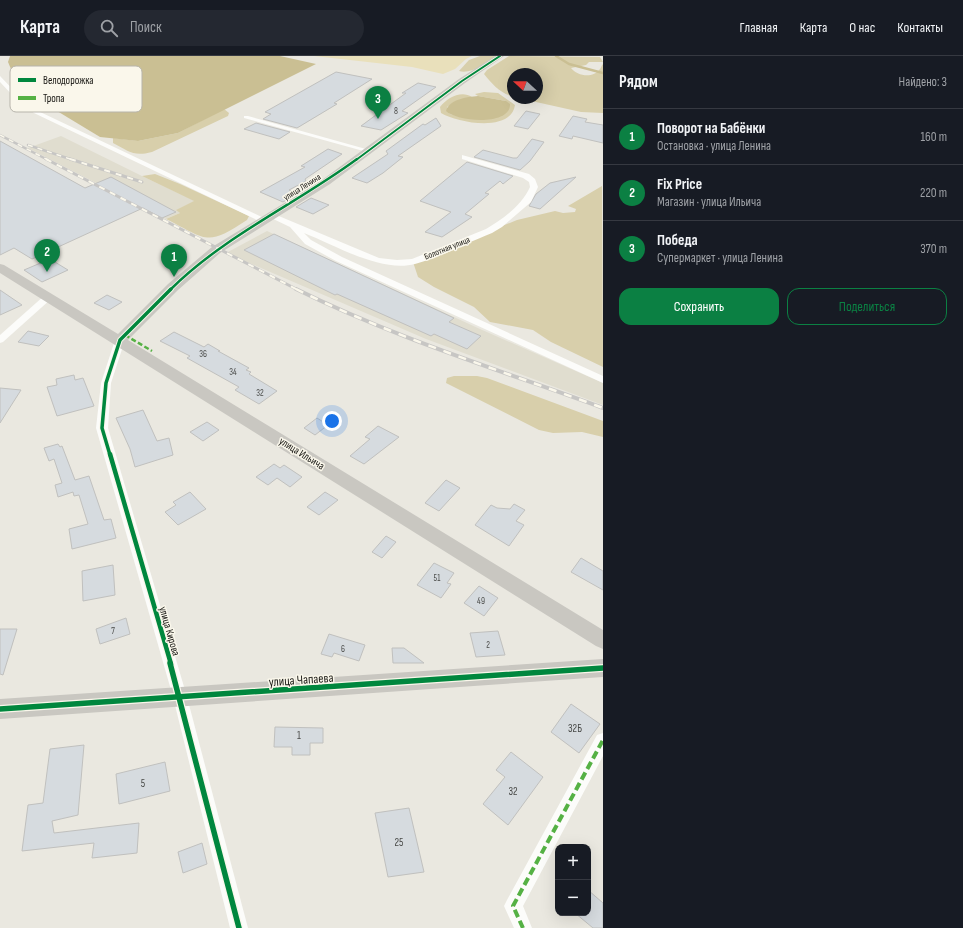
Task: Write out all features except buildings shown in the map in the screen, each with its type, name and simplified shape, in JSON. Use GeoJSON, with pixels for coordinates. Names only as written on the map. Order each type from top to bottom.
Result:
{"type":"FeatureCollection","features":[{"type":"Feature","properties":{"kind":"street","name":"улица Ленина"},"geometry":{"type":"LineString","coordinates":[[120,340],[173,286],[216,250],[326,182],[462,82],[500,56]]}},
{"type":"Feature","properties":{"kind":"street","name":"Болотная улица"},"geometry":{"type":"LineString","coordinates":[[0,78],[10,89]]}},
{"type":"Feature","properties":{"kind":"street","name":"Болотная улица"},"geometry":{"type":"LineString","coordinates":[[36,112],[267,218],[292,224],[377,260],[397,263],[413,262],[489,231],[509,217],[528,200],[534,187],[532,181],[526,176],[465,157]]}},
{"type":"Feature","properties":{"kind":"street"},"geometry":{"type":"LineString","coordinates":[[246,117],[369,151]]}},
{"type":"Feature","properties":{"kind":"street"},"geometry":{"type":"LineString","coordinates":[[292,224],[308,242],[339,258],[603,380]]}},
{"type":"Feature","properties":{"kind":"street","name":"улица Ильича"},"geometry":{"type":"LineString","coordinates":[[0,268],[120,340],[603,640]]}},
{"type":"Feature","properties":{"kind":"street"},"geometry":{"type":"LineString","coordinates":[[0,340],[48,298]]}},
{"type":"Feature","properties":{"kind":"street","name":"улица Кирова"},"geometry":{"type":"LineString","coordinates":[[120,340],[106,383],[102,428],[180,697],[239,928]]}},
{"type":"Feature","properties":{"kind":"street","name":"улица Чапаева"},"geometry":{"type":"LineString","coordinates":[[0,709],[603,668]]}},
{"type":"Feature","properties":{"kind":"street"},"geometry":{"type":"LineString","coordinates":[[523,928],[513,906],[603,740]]}},
{"type":"Feature","properties":{"kind":"shaded area"},"geometry":{"type":"Polygon","coordinates":[[[10,56],[280,56],[316,64],[178,133],[138,141],[100,137],[59,112],[142,112],[142,66],[10,67],[8,62],[10,56]]]}},
{"type":"Feature","properties":{"kind":"shaded area"},"geometry":{"type":"Polygon","coordinates":[[[314,56],[472,56],[466,59],[455,69],[443,74],[412,67],[314,56]]]}},
{"type":"Feature","properties":{"kind":"shaded area"},"geometry":{"type":"Polygon","coordinates":[[[480,56],[495,56],[473,70],[463,72],[459,71],[469,60],[480,56]]]}},
{"type":"Feature","properties":{"kind":"shaded area"},"geometry":{"type":"Polygon","coordinates":[[[509,56],[600,57],[603,62],[589,62],[586,65],[571,68],[577,73],[589,75],[597,72],[603,64],[603,113],[581,112],[543,104],[543,68],[507,68],[507,94],[493,85],[484,74],[487,70],[509,56]]]}},
{"type":"Feature","properties":{"kind":"shaded area"},"geometry":{"type":"Polygon","coordinates":[[[484,92],[498,93],[507,99],[507,104],[515,105],[511,114],[504,119],[494,122],[483,123],[459,120],[441,113],[440,107],[443,104],[454,96],[463,94],[472,97],[454,102],[447,107],[450,114],[471,119],[506,101],[478,96],[475,94],[484,92]]]}},
{"type":"Feature","properties":{"kind":"shaded area"},"geometry":{"type":"Polygon","coordinates":[[[478,96],[506,101],[507,104],[510,104],[508,111],[502,116],[493,119],[482,120],[461,118],[446,111],[455,101],[478,96]]]}},
{"type":"Feature","properties":{"kind":"shaded area"},"geometry":{"type":"Polygon","coordinates":[[[224,109],[229,113],[228,116],[152,152],[140,154],[131,152],[113,143],[113,138],[138,141],[178,133],[224,109]]]}},
{"type":"Feature","properties":{"kind":"shaded area"},"geometry":{"type":"Polygon","coordinates":[[[61,136],[195,201],[177,210],[180,213],[166,219],[28,148],[61,136]]]}},
{"type":"Feature","properties":{"kind":"shaded area"},"geometry":{"type":"Polygon","coordinates":[[[155,174],[249,216],[247,220],[223,234],[207,238],[199,236],[166,219],[180,213],[176,210],[194,201],[142,176],[155,174]]]}},
{"type":"Feature","properties":{"kind":"shaded area"},"geometry":{"type":"Polygon","coordinates":[[[602,186],[603,367],[551,342],[533,330],[490,322],[474,307],[434,287],[418,277],[413,262],[517,220],[555,211],[563,213],[575,212],[576,209],[568,206],[602,186]]]}},
{"type":"Feature","properties":{"kind":"shaded area"},"geometry":{"type":"Polygon","coordinates":[[[267,231],[480,329],[603,383],[603,405],[426,339],[226,253],[267,231]]]}},
{"type":"Feature","properties":{"kind":"shaded area"},"geometry":{"type":"Polygon","coordinates":[[[454,376],[477,376],[487,378],[603,421],[603,437],[582,432],[553,433],[539,430],[446,383],[447,378],[454,376]]]}},
{"type":"Feature","properties":{"kind":"waterway"},"geometry":{"type":"LineString","coordinates":[[556,56],[569,64],[603,73]]}},
{"type":"Feature","properties":{"kind":"railway"},"geometry":{"type":"LineString","coordinates":[[0,135],[48,160]]}},
{"type":"Feature","properties":{"kind":"railway"},"geometry":{"type":"LineString","coordinates":[[28,145],[70,159]]}},
{"type":"Feature","properties":{"kind":"railway"},"geometry":{"type":"LineString","coordinates":[[46,159],[297,290]]}},
{"type":"Feature","properties":{"kind":"railway"},"geometry":{"type":"LineString","coordinates":[[70,159],[142,182]]}},
{"type":"Feature","properties":{"kind":"railway"},"geometry":{"type":"LineString","coordinates":[[297,290],[333,307],[409,338],[603,408]]}},
{"type":"Feature","properties":{"kind":"marked path"},"geometry":{"type":"LineString","coordinates":[[125,335],[152,351]]}},
{"type":"Feature","properties":{"kind":"marked path"},"geometry":{"type":"LineString","coordinates":[[523,928],[513,906],[603,740]]}},
{"type":"Feature","properties":{"kind":"cycle path"},"geometry":{"type":"LineString","coordinates":[[239,928],[180,697],[102,428],[106,383],[120,340],[173,287],[216,250],[326,182],[462,81],[500,56]]}},
{"type":"Feature","properties":{"kind":"cycle path"},"geometry":{"type":"LineString","coordinates":[[0,709],[603,668]]}},
{"type":"Feature","properties":{"kind":"place","name":"Победа"},"geometry":{"type":"Point","coordinates":[378,119]}},
{"type":"Feature","properties":{"kind":"place","name":"Fix Price"},"geometry":{"type":"Point","coordinates":[47,272]}},
{"type":"Feature","properties":{"kind":"place","name":"Поворот на Бабёнки"},"geometry":{"type":"Point","coordinates":[174,277]}}]}
